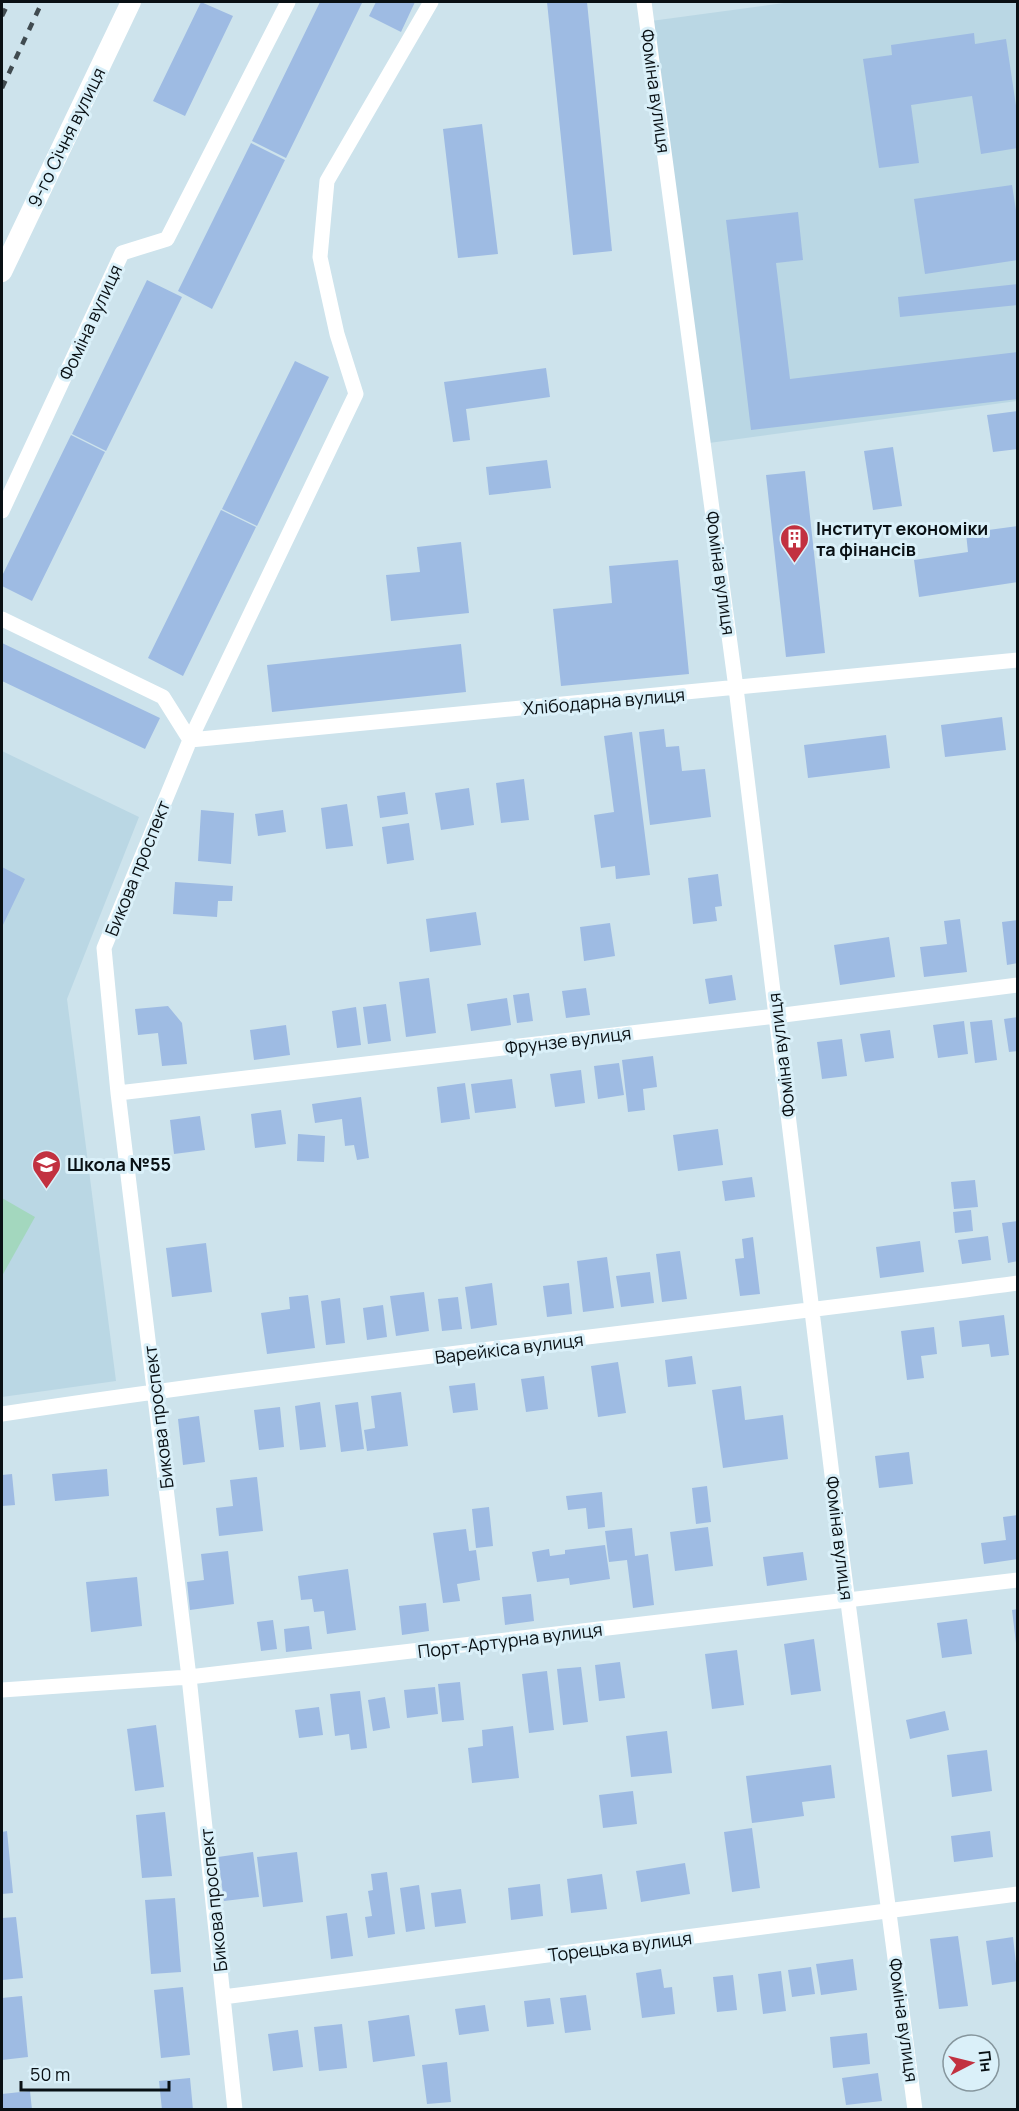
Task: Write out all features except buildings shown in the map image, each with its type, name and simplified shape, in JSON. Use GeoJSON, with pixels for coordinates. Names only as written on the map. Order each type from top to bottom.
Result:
{"type":"FeatureCollection","features":[{"type":"Feature","properties":{"kind":"street","name":"9-го Січня вулиця"},"geometry":{"type":"LineString","coordinates":[[2,272],[131,2]]}},
{"type":"Feature","properties":{"kind":"street","name":"Фоміна вулиця"},"geometry":{"type":"LineString","coordinates":[[2,511],[122,253],[167,239],[288,2]]}},
{"type":"Feature","properties":{"kind":"street","name":"Бикова проспект"},"geometry":{"type":"LineString","coordinates":[[236,2109],[189,1677],[118,1093],[104,948],[190,740],[356,394],[337,334],[320,257],[327,181],[431,2]]}},
{"type":"Feature","properties":{"kind":"street","name":"Фоміна вулиця"},"geometry":{"type":"LineString","coordinates":[[644,2],[736,688],[848,1602],[915,2109]]}},
{"type":"Feature","properties":{"kind":"street"},"geometry":{"type":"LineString","coordinates":[[2,619],[162,697],[190,740]]}},
{"type":"Feature","properties":{"kind":"street","name":"Хлібодарна вулиця"},"geometry":{"type":"LineString","coordinates":[[190,740],[1017,660]]}},
{"type":"Feature","properties":{"kind":"street","name":"Фрунзе вулиця"},"geometry":{"type":"LineString","coordinates":[[118,1093],[776,1016],[1017,985]]}},
{"type":"Feature","properties":{"kind":"street","name":"Варейкіса вулиця"},"geometry":{"type":"LineString","coordinates":[[2,1414],[154,1391],[812,1311],[1017,1283]]}},
{"type":"Feature","properties":{"kind":"street","name":"Порт-Артурна вулиця"},"geometry":{"type":"LineString","coordinates":[[2,1690],[189,1677],[848,1602],[1017,1580]]}},
{"type":"Feature","properties":{"kind":"street","name":"Торецька вулиця"},"geometry":{"type":"LineString","coordinates":[[223,1997],[1017,1894]]}},
{"type":"Feature","properties":{"kind":"shaded area"},"geometry":{"type":"Polygon","coordinates":[[[791,2],[1017,2],[1017,401],[709,443],[651,21],[791,2]]]}},
{"type":"Feature","properties":{"kind":"shaded area","name":"Школа №55"},"geometry":{"type":"Polygon","coordinates":[[[2,751],[139,817],[67,999],[116,1381],[2,1397],[2,751]]]}},
{"type":"Feature","properties":{"kind":"green space"},"geometry":{"type":"Polygon","coordinates":[[[2,1198],[35,1217],[2,1276],[2,1198]]]}},
{"type":"Feature","properties":{"kind":"railway"},"geometry":{"type":"LineString","coordinates":[[2,16],[9,2]]}},
{"type":"Feature","properties":{"kind":"railway"},"geometry":{"type":"LineString","coordinates":[[2,88],[42,2]]}},
{"type":"Feature","properties":{"kind":"place","name":"Інститут економіки та фінансів"},"geometry":{"type":"Point","coordinates":[795,564]}},
{"type":"Feature","properties":{"kind":"place","name":"Школа №55"},"geometry":{"type":"Point","coordinates":[46,1190]}}]}
